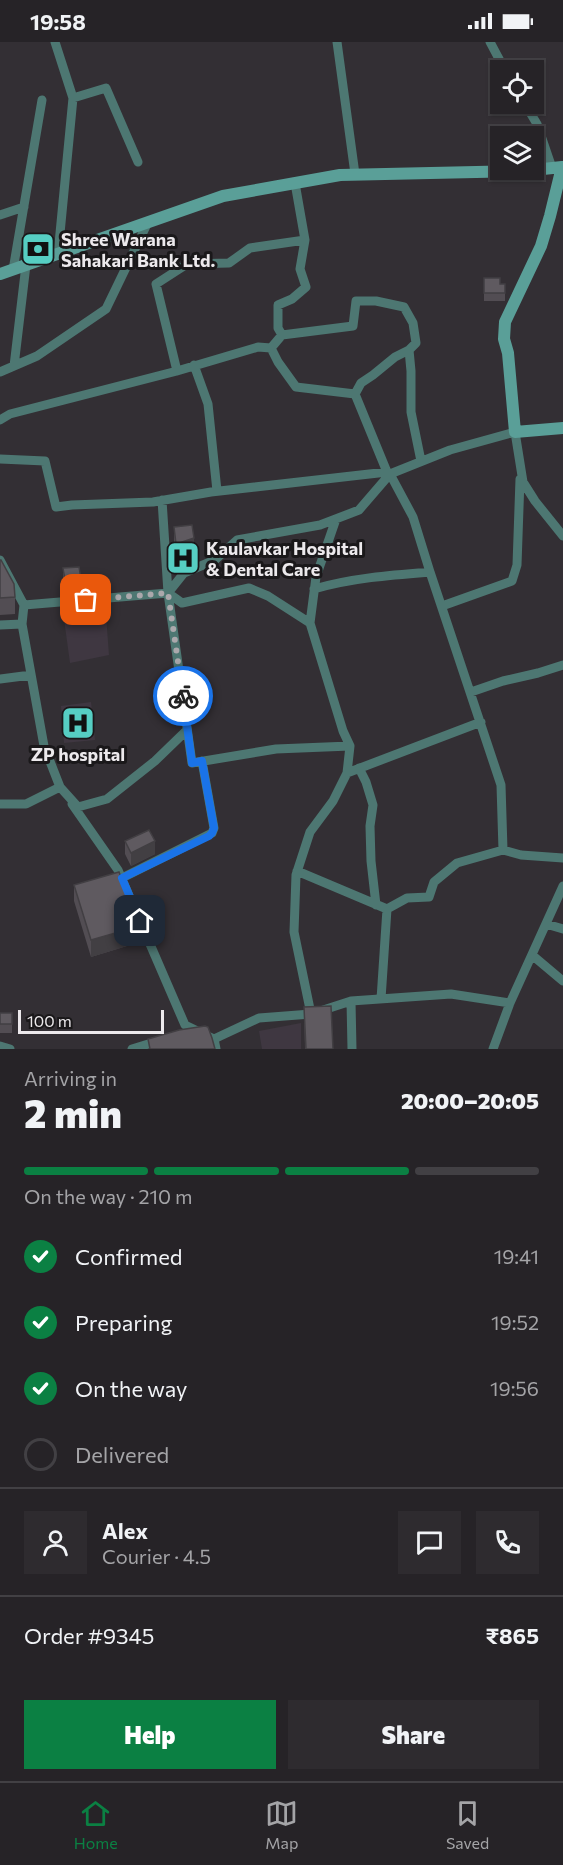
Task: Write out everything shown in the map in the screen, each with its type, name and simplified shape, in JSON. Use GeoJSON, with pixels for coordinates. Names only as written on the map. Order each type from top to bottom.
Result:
{"type":"FeatureCollection","features":[{"type":"Feature","properties":{"kind":"main road"},"geometry":{"type":"LineString","coordinates":[[0,274],[223,196],[340,175],[524,171],[559,167],[541,246],[506,322],[504,339],[508,353],[515,432],[560,426]]}},
{"type":"Feature","properties":{"kind":"street"},"geometry":{"type":"LineString","coordinates":[[337,42],[355,174]]}},
{"type":"Feature","properties":{"kind":"street"},"geometry":{"type":"LineString","coordinates":[[490,42],[500,60]]}},
{"type":"Feature","properties":{"kind":"street"},"geometry":{"type":"LineString","coordinates":[[57,43],[73,98],[58,254]]}},
{"type":"Feature","properties":{"kind":"street"},"geometry":{"type":"LineString","coordinates":[[73,98],[106,88],[138,162]]}},
{"type":"Feature","properties":{"kind":"street"},"geometry":{"type":"LineString","coordinates":[[13,270],[42,100]]}},
{"type":"Feature","properties":{"kind":"street"},"geometry":{"type":"LineString","coordinates":[[531,114],[559,167]]}},
{"type":"Feature","properties":{"kind":"street"},"geometry":{"type":"LineString","coordinates":[[282,335],[278,328],[278,305],[292,299],[306,286],[300,268],[305,240],[295,183]]}},
{"type":"Feature","properties":{"kind":"street"},"geometry":{"type":"LineString","coordinates":[[0,215],[24,207]]}},
{"type":"Feature","properties":{"kind":"street"},"geometry":{"type":"LineString","coordinates":[[0,372],[37,356],[106,309],[148,222]]}},
{"type":"Feature","properties":{"kind":"street"},"geometry":{"type":"LineString","coordinates":[[177,370],[156,284],[187,264],[229,263],[250,248],[305,240]]}},
{"type":"Feature","properties":{"kind":"street"},"geometry":{"type":"LineString","coordinates":[[14,366],[26,265]]}},
{"type":"Feature","properties":{"kind":"street"},"geometry":{"type":"LineString","coordinates":[[271,348],[282,335],[353,326],[356,301],[376,301],[404,307],[413,323],[416,343],[409,351],[395,357],[361,383],[355,394]]}},
{"type":"Feature","properties":{"kind":"street"},"geometry":{"type":"LineString","coordinates":[[0,420],[10,414],[258,347],[271,348]]}},
{"type":"Feature","properties":{"kind":"street"},"geometry":{"type":"LineString","coordinates":[[271,348],[296,387],[355,394]]}},
{"type":"Feature","properties":{"kind":"street"},"geometry":{"type":"LineString","coordinates":[[409,351],[411,412],[421,461]]}},
{"type":"Feature","properties":{"kind":"street"},"geometry":{"type":"LineString","coordinates":[[194,365],[208,404],[217,491]]}},
{"type":"Feature","properties":{"kind":"street"},"geometry":{"type":"LineString","coordinates":[[0,459],[45,461],[56,507],[162,500],[217,491],[387,471],[355,394]]}},
{"type":"Feature","properties":{"kind":"street"},"geometry":{"type":"LineString","coordinates":[[168,593],[184,573],[215,560],[237,540],[320,525],[336,519],[358,510],[390,474],[450,450],[515,432],[523,482],[563,536]]}},
{"type":"Feature","properties":{"kind":"street"},"geometry":{"type":"LineString","coordinates":[[442,606],[512,581],[517,566],[520,466]]}},
{"type":"Feature","properties":{"kind":"street"},"geometry":{"type":"LineString","coordinates":[[390,474],[413,517],[501,785],[503,850]]}},
{"type":"Feature","properties":{"kind":"street"},"geometry":{"type":"LineString","coordinates":[[162,500],[168,593],[192,763],[276,749],[350,746]]}},
{"type":"Feature","properties":{"kind":"street"},"geometry":{"type":"LineString","coordinates":[[311,1014],[294,932],[297,871],[310,832],[333,801],[347,773],[350,746],[343,731],[310,623],[316,577],[336,519]]}},
{"type":"Feature","properties":{"kind":"street"},"geometry":{"type":"LineString","coordinates":[[0,560],[24,605],[22,624],[44,746],[60,787],[118,870],[185,1029],[196,1030],[215,1044],[259,1018],[311,1014],[351,1001],[451,994],[510,1003]]}},
{"type":"Feature","properties":{"kind":"street"},"geometry":{"type":"LineString","coordinates":[[315,589],[336,583],[430,572]]}},
{"type":"Feature","properties":{"kind":"street"},"geometry":{"type":"LineString","coordinates":[[24,605],[168,593],[182,603],[249,588],[268,596],[310,623]]}},
{"type":"Feature","properties":{"kind":"street"},"geometry":{"type":"LineString","coordinates":[[0,625],[22,624]]}},
{"type":"Feature","properties":{"kind":"street"},"geometry":{"type":"LineString","coordinates":[[471,692],[563,665]]}},
{"type":"Feature","properties":{"kind":"street"},"geometry":{"type":"LineString","coordinates":[[0,679],[31,675]]}},
{"type":"Feature","properties":{"kind":"street"},"geometry":{"type":"LineString","coordinates":[[347,773],[481,722]]}},
{"type":"Feature","properties":{"kind":"street"},"geometry":{"type":"LineString","coordinates":[[60,787],[78,807],[107,799],[155,761],[187,730]]}},
{"type":"Feature","properties":{"kind":"street"},"geometry":{"type":"LineString","coordinates":[[122,878],[212,833],[214,828],[202,761]]}},
{"type":"Feature","properties":{"kind":"street"},"geometry":{"type":"LineString","coordinates":[[360,768],[373,805],[370,826],[371,861],[376,904]]}},
{"type":"Feature","properties":{"kind":"street"},"geometry":{"type":"LineString","coordinates":[[0,804],[26,804],[60,787]]}},
{"type":"Feature","properties":{"kind":"street"},"geometry":{"type":"LineString","coordinates":[[387,909],[407,898],[429,897],[434,882],[457,862],[503,850],[521,855],[563,858]]}},
{"type":"Feature","properties":{"kind":"street"},"geometry":{"type":"LineString","coordinates":[[297,871],[387,909]]}},
{"type":"Feature","properties":{"kind":"street"},"geometry":{"type":"LineString","coordinates":[[493,1049],[510,1003],[563,886]]}},
{"type":"Feature","properties":{"kind":"street"},"geometry":{"type":"LineString","coordinates":[[381,999],[387,909]]}},
{"type":"Feature","properties":{"kind":"street"},"geometry":{"type":"LineString","coordinates":[[546,924],[563,929]]}},
{"type":"Feature","properties":{"kind":"street"},"geometry":{"type":"LineString","coordinates":[[532,955],[563,981]]}},
{"type":"Feature","properties":{"kind":"street"},"geometry":{"type":"LineString","coordinates":[[351,1001],[352,1049]]}},
{"type":"Feature","properties":{"kind":"street"},"geometry":{"type":"LineString","coordinates":[[132,1049],[164,1040]]}},
{"type":"Feature","properties":{"kind":"street"},"geometry":{"type":"LineString","coordinates":[[0,1046],[10,1049]]}},
{"type":"Feature","properties":{"kind":"shaded area"},"geometry":{"type":"Polygon","coordinates":[[[106,615],[109,655],[70,663],[64,619],[106,615]]]}},
{"type":"Feature","properties":{"kind":"shaded area","name":"ZP hospital"},"geometry":{"type":"Polygon","coordinates":[[[91,702],[95,740],[64,743],[61,706],[91,702]]]}},
{"type":"Feature","properties":{"kind":"shaded area"},"geometry":{"type":"Polygon","coordinates":[[[301,1023],[301,1049],[262,1049],[259,1031],[301,1023]]]}},
{"type":"Feature","properties":{"kind":"building"},"geometry":{"type":"Polygon","coordinates":[[[484,278],[500,278],[500,284],[505,284],[505,293],[484,293],[484,278]]]}},
{"type":"Feature","properties":{"kind":"building"},"geometry":{"type":"Polygon","coordinates":[[[192,525],[194,538],[176,544],[174,527],[192,525]]]}},
{"type":"Feature","properties":{"kind":"building"},"geometry":{"type":"Polygon","coordinates":[[[0,560],[14,584],[15,597],[0,598],[0,560]]]}},
{"type":"Feature","properties":{"kind":"building"},"geometry":{"type":"Polygon","coordinates":[[[79,567],[82,585],[66,586],[63,568],[79,567]]]}},
{"type":"Feature","properties":{"kind":"building"},"geometry":{"type":"Polygon","coordinates":[[[149,830],[155,841],[131,853],[125,841],[149,830]]]}},
{"type":"Feature","properties":{"kind":"building"},"geometry":{"type":"Polygon","coordinates":[[[119,872],[140,926],[91,940],[74,885],[119,872]]]}},
{"type":"Feature","properties":{"kind":"building"},"geometry":{"type":"Polygon","coordinates":[[[331,1006],[333,1049],[306,1049],[304,1007],[331,1006]]]}},
{"type":"Feature","properties":{"kind":"building"},"geometry":{"type":"Polygon","coordinates":[[[0,1013],[12,1013],[12,1024],[0,1024],[0,1013]]]}},
{"type":"Feature","properties":{"kind":"building"},"geometry":{"type":"Polygon","coordinates":[[[208,1027],[215,1049],[150,1049],[148,1039],[179,1030],[208,1027]]]}},
{"type":"Feature","properties":{"kind":"way so far"},"geometry":{"type":"LineString","coordinates":[[86,600],[168,593],[183,696]]}},
{"type":"Feature","properties":{"kind":"place","name":"Shree Warana Sahakari Bank Ltd."},"geometry":{"type":"Point","coordinates":[38,249]}},
{"type":"Feature","properties":{"kind":"place","name":"Kaulavkar Hospital & Dental Care"},"geometry":{"type":"Point","coordinates":[183,558]}},
{"type":"Feature","properties":{"kind":"place","name":"ZP hospital"},"geometry":{"type":"Point","coordinates":[78,723]}},
{"type":"Feature","properties":{"kind":"route"},"geometry":{"type":"LineString","coordinates":[[140,921],[122,878],[209,836],[214,828],[202,761],[192,763],[183,696]]}}]}
